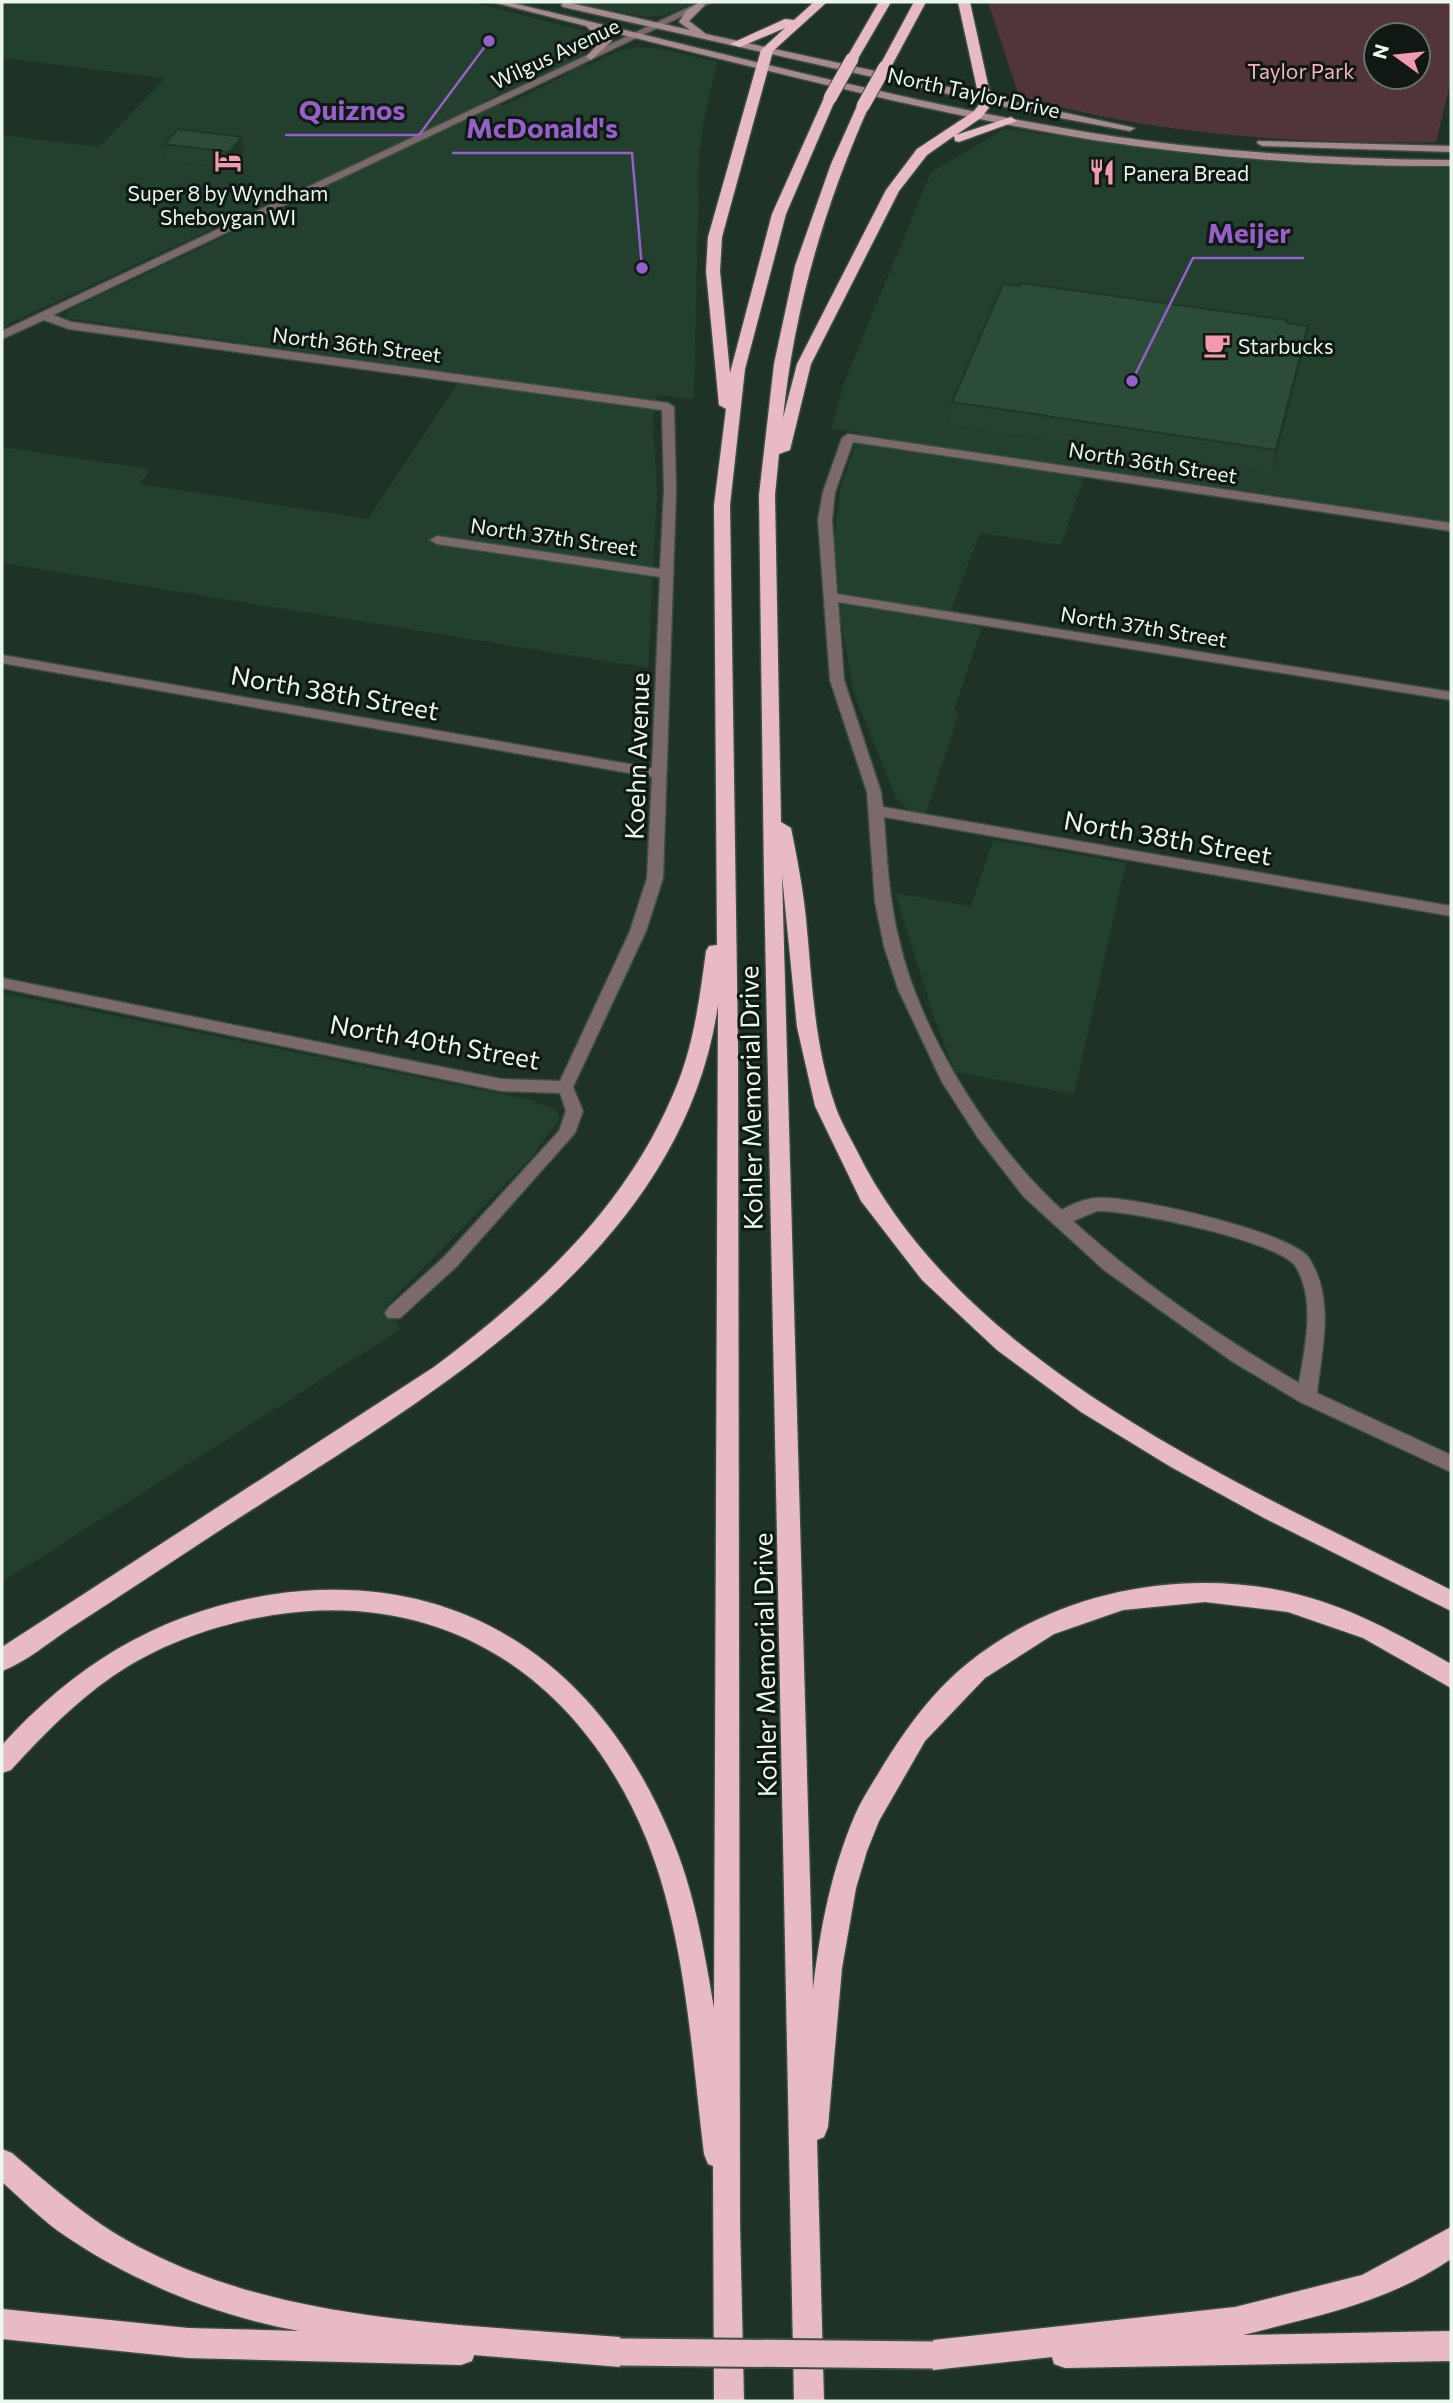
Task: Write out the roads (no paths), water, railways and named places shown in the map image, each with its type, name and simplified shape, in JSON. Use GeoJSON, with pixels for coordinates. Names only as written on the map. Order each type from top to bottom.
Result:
{"type":"FeatureCollection","features":[{"type":"Feature","properties":{"kind":"highway"},"geometry":{"type":"LineString","coordinates":[[729,428],[713,271],[715,237],[767,50],[821,2]]}},
{"type":"Feature","properties":{"kind":"highway","name":"Kohler Memorial Drive"},"geometry":{"type":"LineString","coordinates":[[727,2220],[726,830],[722,505],[738,369],[779,214],[830,98],[885,2]]}},
{"type":"Feature","properties":{"kind":"highway","name":"Kohler Memorial Drive"},"geometry":{"type":"LineString","coordinates":[[805,2222],[767,513],[774,417],[789,318],[811,234],[837,164],[863,106],[920,2]]}},
{"type":"Feature","properties":{"kind":"highway"},"geometry":{"type":"LineString","coordinates":[[767,513],[797,382],[893,190],[914,160],[935,142],[977,115],[989,100],[983,89],[964,2]]}},
{"type":"Feature","properties":{"kind":"highway"},"geometry":{"type":"LineString","coordinates":[[736,44],[804,17]]}},
{"type":"Feature","properties":{"kind":"highway"},"geometry":{"type":"LineString","coordinates":[[870,233],[934,153],[968,134],[1011,121]]}},
{"type":"Feature","properties":{"kind":"highway"},"geometry":{"type":"LineString","coordinates":[[771,769],[794,893],[806,1041],[817,1082],[841,1147],[852,1167],[895,1232],[921,1264],[1007,1347],[1073,1398],[1116,1425],[1451,1601]]}},
{"type":"Feature","properties":{"kind":"highway"},"geometry":{"type":"LineString","coordinates":[[2,1660],[463,1358],[550,1287],[604,1229],[652,1160],[679,1110],[702,1045],[716,957],[726,830]]}},
{"type":"Feature","properties":{"kind":"highway"},"geometry":{"type":"LineString","coordinates":[[809,2401],[805,2222],[826,2009],[846,1882],[867,1816],[893,1767],[921,1725],[952,1690],[1002,1651],[1051,1623],[1107,1603],[1170,1591],[1221,1590],[1301,1603],[1386,1636],[1451,1677]]}},
{"type":"Feature","properties":{"kind":"highway"},"geometry":{"type":"LineString","coordinates":[[2,1762],[61,1701],[110,1664],[164,1636],[248,1608],[320,1599],[411,1606],[464,1623],[511,1648],[557,1685],[598,1734],[638,1794],[659,1837],[688,1938],[727,2220],[729,2401]]}},
{"type":"Feature","properties":{"kind":"highway"},"geometry":{"type":"LineString","coordinates":[[2,2163],[33,2196],[63,2219],[155,2273],[194,2290],[335,2325],[620,2352]]}},
{"type":"Feature","properties":{"kind":"highway"},"geometry":{"type":"LineString","coordinates":[[933,2355],[1235,2322],[1281,2309],[1331,2300],[1404,2270],[1451,2241]]}},
{"type":"Feature","properties":{"kind":"highway"},"geometry":{"type":"LineString","coordinates":[[2,2324],[188,2343],[269,2347],[933,2355],[1451,2346]]}},
{"type":"Feature","properties":{"kind":"main road","name":"North Taylor Drive"},"geometry":{"type":"LineString","coordinates":[[497,2],[977,115],[1099,136],[1261,155],[1350,162],[1451,163]]}},
{"type":"Feature","properties":{"kind":"main road"},"geometry":{"type":"LineString","coordinates":[[704,3],[689,13],[684,22],[693,30],[719,40]]}},
{"type":"Feature","properties":{"kind":"main road","name":"North Taylor Drive"},"geometry":{"type":"LineString","coordinates":[[560,4],[989,100],[1149,131]]}},
{"type":"Feature","properties":{"kind":"main road"},"geometry":{"type":"LineString","coordinates":[[568,18],[594,29],[607,40],[591,57]]}},
{"type":"Feature","properties":{"kind":"main road"},"geometry":{"type":"LineString","coordinates":[[1255,142],[1347,148],[1451,149]]}},
{"type":"Feature","properties":{"kind":"street","name":"Wilgus Avenue"},"geometry":{"type":"LineString","coordinates":[[2,335],[704,3]]}},
{"type":"Feature","properties":{"kind":"street","name":"North 36th Street"},"geometry":{"type":"LineString","coordinates":[[44,316],[69,325],[668,407]]}},
{"type":"Feature","properties":{"kind":"street","name":"Koehn Avenue"},"geometry":{"type":"LineString","coordinates":[[565,1087],[638,932],[655,878],[670,490],[668,407]]}},
{"type":"Feature","properties":{"kind":"street","name":"North 36th Street"},"geometry":{"type":"LineString","coordinates":[[830,597],[825,520],[829,492],[848,438],[1451,527]]}},
{"type":"Feature","properties":{"kind":"street","name":"North 37th Street"},"geometry":{"type":"LineString","coordinates":[[437,540],[665,574]]}},
{"type":"Feature","properties":{"kind":"street","name":"North 37th Street"},"geometry":{"type":"LineString","coordinates":[[830,597],[1451,696]]}},
{"type":"Feature","properties":{"kind":"street"},"geometry":{"type":"LineString","coordinates":[[830,597],[837,680],[874,792],[883,902],[892,946],[906,989],[931,1048],[984,1134],[1030,1192],[1059,1221],[1142,1289],[1240,1357],[1307,1396],[1451,1464]]}},
{"type":"Feature","properties":{"kind":"street","name":"North 38th Street"},"geometry":{"type":"LineString","coordinates":[[2,659],[659,774]]}},
{"type":"Feature","properties":{"kind":"street","name":"North 38th Street"},"geometry":{"type":"LineString","coordinates":[[876,811],[1451,911]]}},
{"type":"Feature","properties":{"kind":"street","name":"North 40th Street"},"geometry":{"type":"LineString","coordinates":[[2,983],[501,1085],[565,1087],[575,1102],[576,1114],[565,1135],[450,1262],[394,1313]]}},
{"type":"Feature","properties":{"kind":"street"},"geometry":{"type":"LineString","coordinates":[[1059,1221],[1088,1205],[1103,1204],[1192,1222],[1266,1241],[1296,1254],[1312,1283],[1316,1320],[1307,1396]]}},
{"type":"Feature","properties":{"kind":"place","name":"Quiznos"},"geometry":{"type":"Point","coordinates":[489,41]}},
{"type":"Feature","properties":{"kind":"place","name":"Super 8 by Wyndham Sheboygan WI"},"geometry":{"type":"Point","coordinates":[228,161]}},
{"type":"Feature","properties":{"kind":"place","name":"Panera Bread"},"geometry":{"type":"Point","coordinates":[1102,172]}},
{"type":"Feature","properties":{"kind":"place","name":"McDonald's"},"geometry":{"type":"Point","coordinates":[642,268]}},
{"type":"Feature","properties":{"kind":"place","name":"Starbucks"},"geometry":{"type":"Point","coordinates":[1217,345]}},
{"type":"Feature","properties":{"kind":"place","name":"Meijer"},"geometry":{"type":"Point","coordinates":[1132,381]}},
{"type":"Feature","properties":{"kind":"park label","name":"Taylor Park"},"geometry":{"type":"Point","coordinates":[1301,70]}}]}
